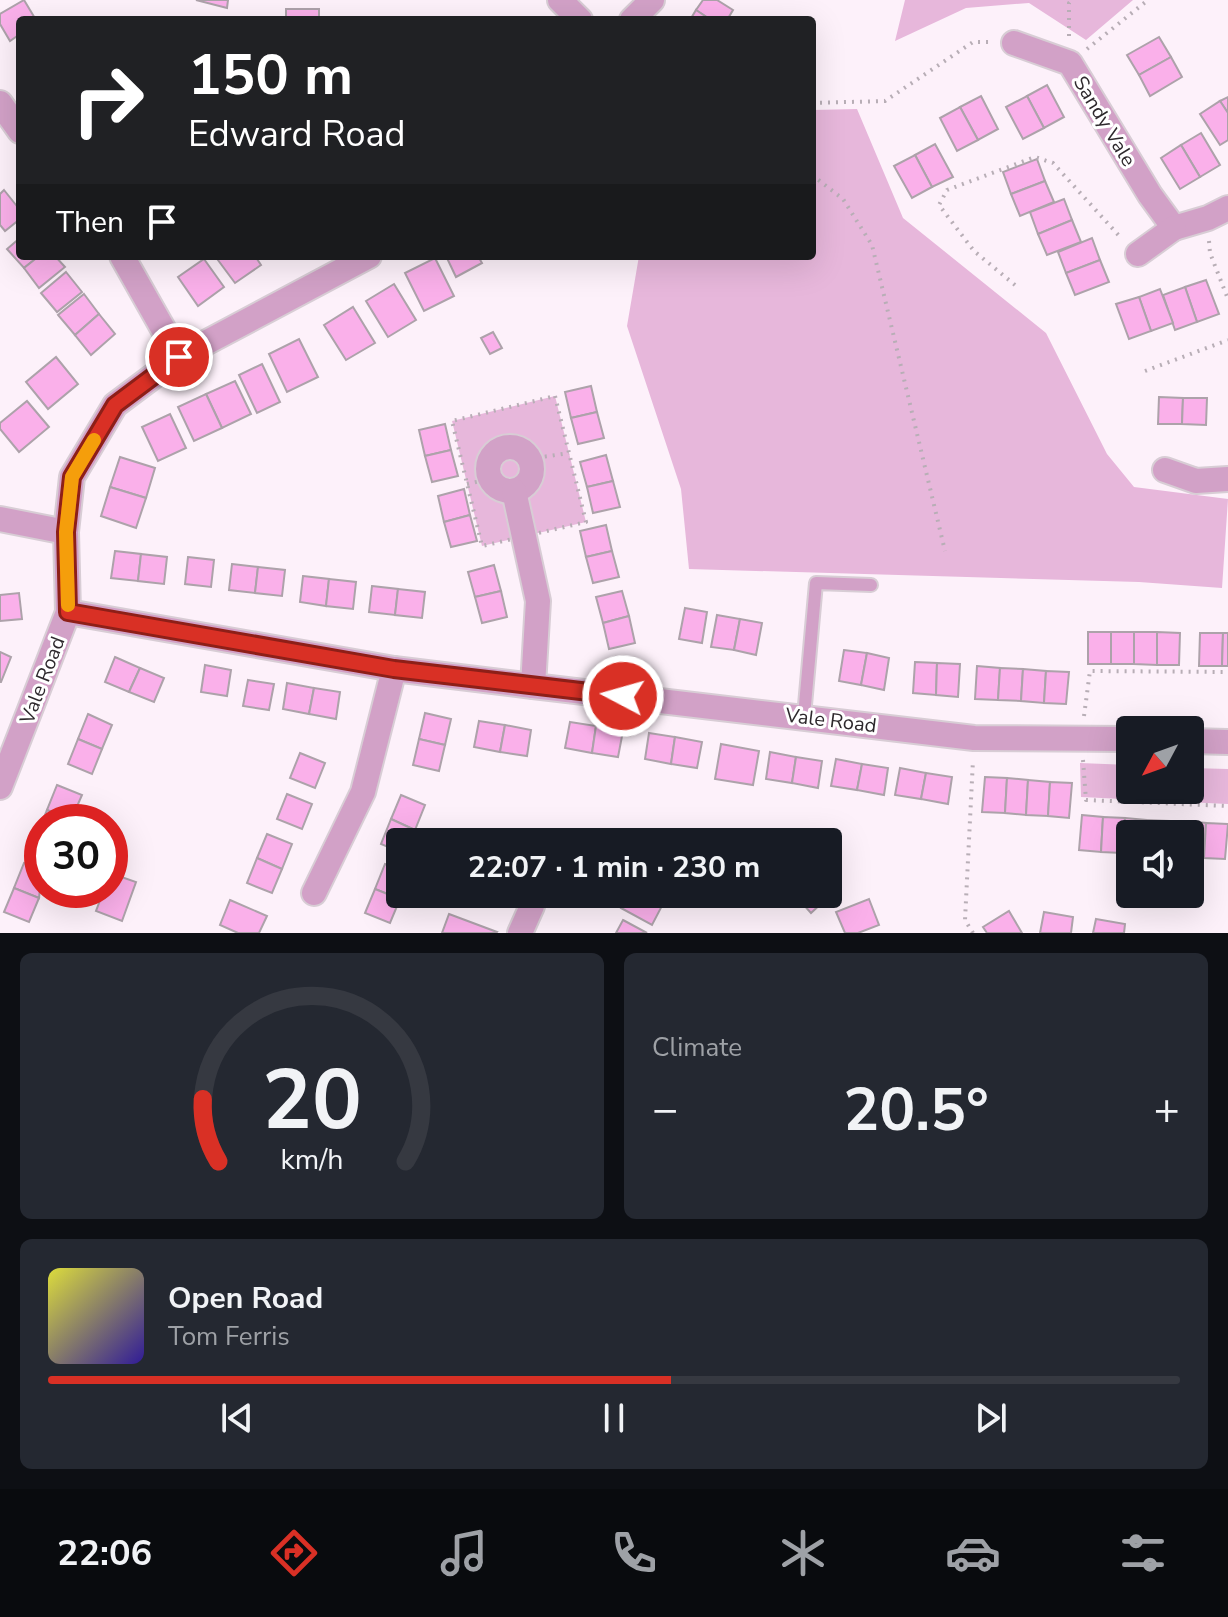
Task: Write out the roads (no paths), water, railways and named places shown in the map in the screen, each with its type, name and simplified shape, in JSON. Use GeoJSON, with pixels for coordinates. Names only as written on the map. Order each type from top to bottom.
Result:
{"type":"FeatureCollection","features":[{"type":"Feature","properties":{"kind":"street"},"geometry":{"type":"LineString","coordinates":[[560,0],[576,16]]}},
{"type":"Feature","properties":{"kind":"street"},"geometry":{"type":"LineString","coordinates":[[636,16],[652,0]]}},
{"type":"Feature","properties":{"kind":"street","name":"Sandy Vale"},"geometry":{"type":"LineString","coordinates":[[1014,43],[1070,63],[1150,195],[1174,228]]}},
{"type":"Feature","properties":{"kind":"street"},"geometry":{"type":"LineString","coordinates":[[0,103],[16,125]]}},
{"type":"Feature","properties":{"kind":"street"},"geometry":{"type":"LineString","coordinates":[[1138,254],[1174,228],[1218,213]]}},
{"type":"Feature","properties":{"kind":"street"},"geometry":{"type":"LineString","coordinates":[[124,260],[179,357]]}},
{"type":"Feature","properties":{"kind":"street"},"geometry":{"type":"LineString","coordinates":[[68,612],[66,532],[72,477],[115,405],[179,357],[361,260]]}},
{"type":"Feature","properties":{"kind":"street"},"geometry":{"type":"LineString","coordinates":[[515,448],[529,459],[530,477],[514,491],[479,481],[490,458],[501,449],[515,448]]}},
{"type":"Feature","properties":{"kind":"street"},"geometry":{"type":"LineString","coordinates":[[1165,470],[1196,481],[1228,479]]}},
{"type":"Feature","properties":{"kind":"street"},"geometry":{"type":"LineString","coordinates":[[514,491],[538,601],[533,686]]}},
{"type":"Feature","properties":{"kind":"street"},"geometry":{"type":"LineString","coordinates":[[0,519],[66,532]]}},
{"type":"Feature","properties":{"kind":"street","name":"Vale Road"},"geometry":{"type":"LineString","coordinates":[[0,787],[68,612],[394,669],[533,686],[974,738],[1116,739]]}},
{"type":"Feature","properties":{"kind":"street"},"geometry":{"type":"LineString","coordinates":[[314,893],[363,792],[394,669]]}},
{"type":"Feature","properties":{"kind":"street"},"geometry":{"type":"LineString","coordinates":[[1204,741],[1228,742]]}},
{"type":"Feature","properties":{"kind":"street"},"geometry":{"type":"LineString","coordinates":[[520,933],[531,908]]}},
{"type":"Feature","properties":{"kind":"lane"},"geometry":{"type":"LineString","coordinates":[[804,716],[816,583],[871,585]]}}]}
